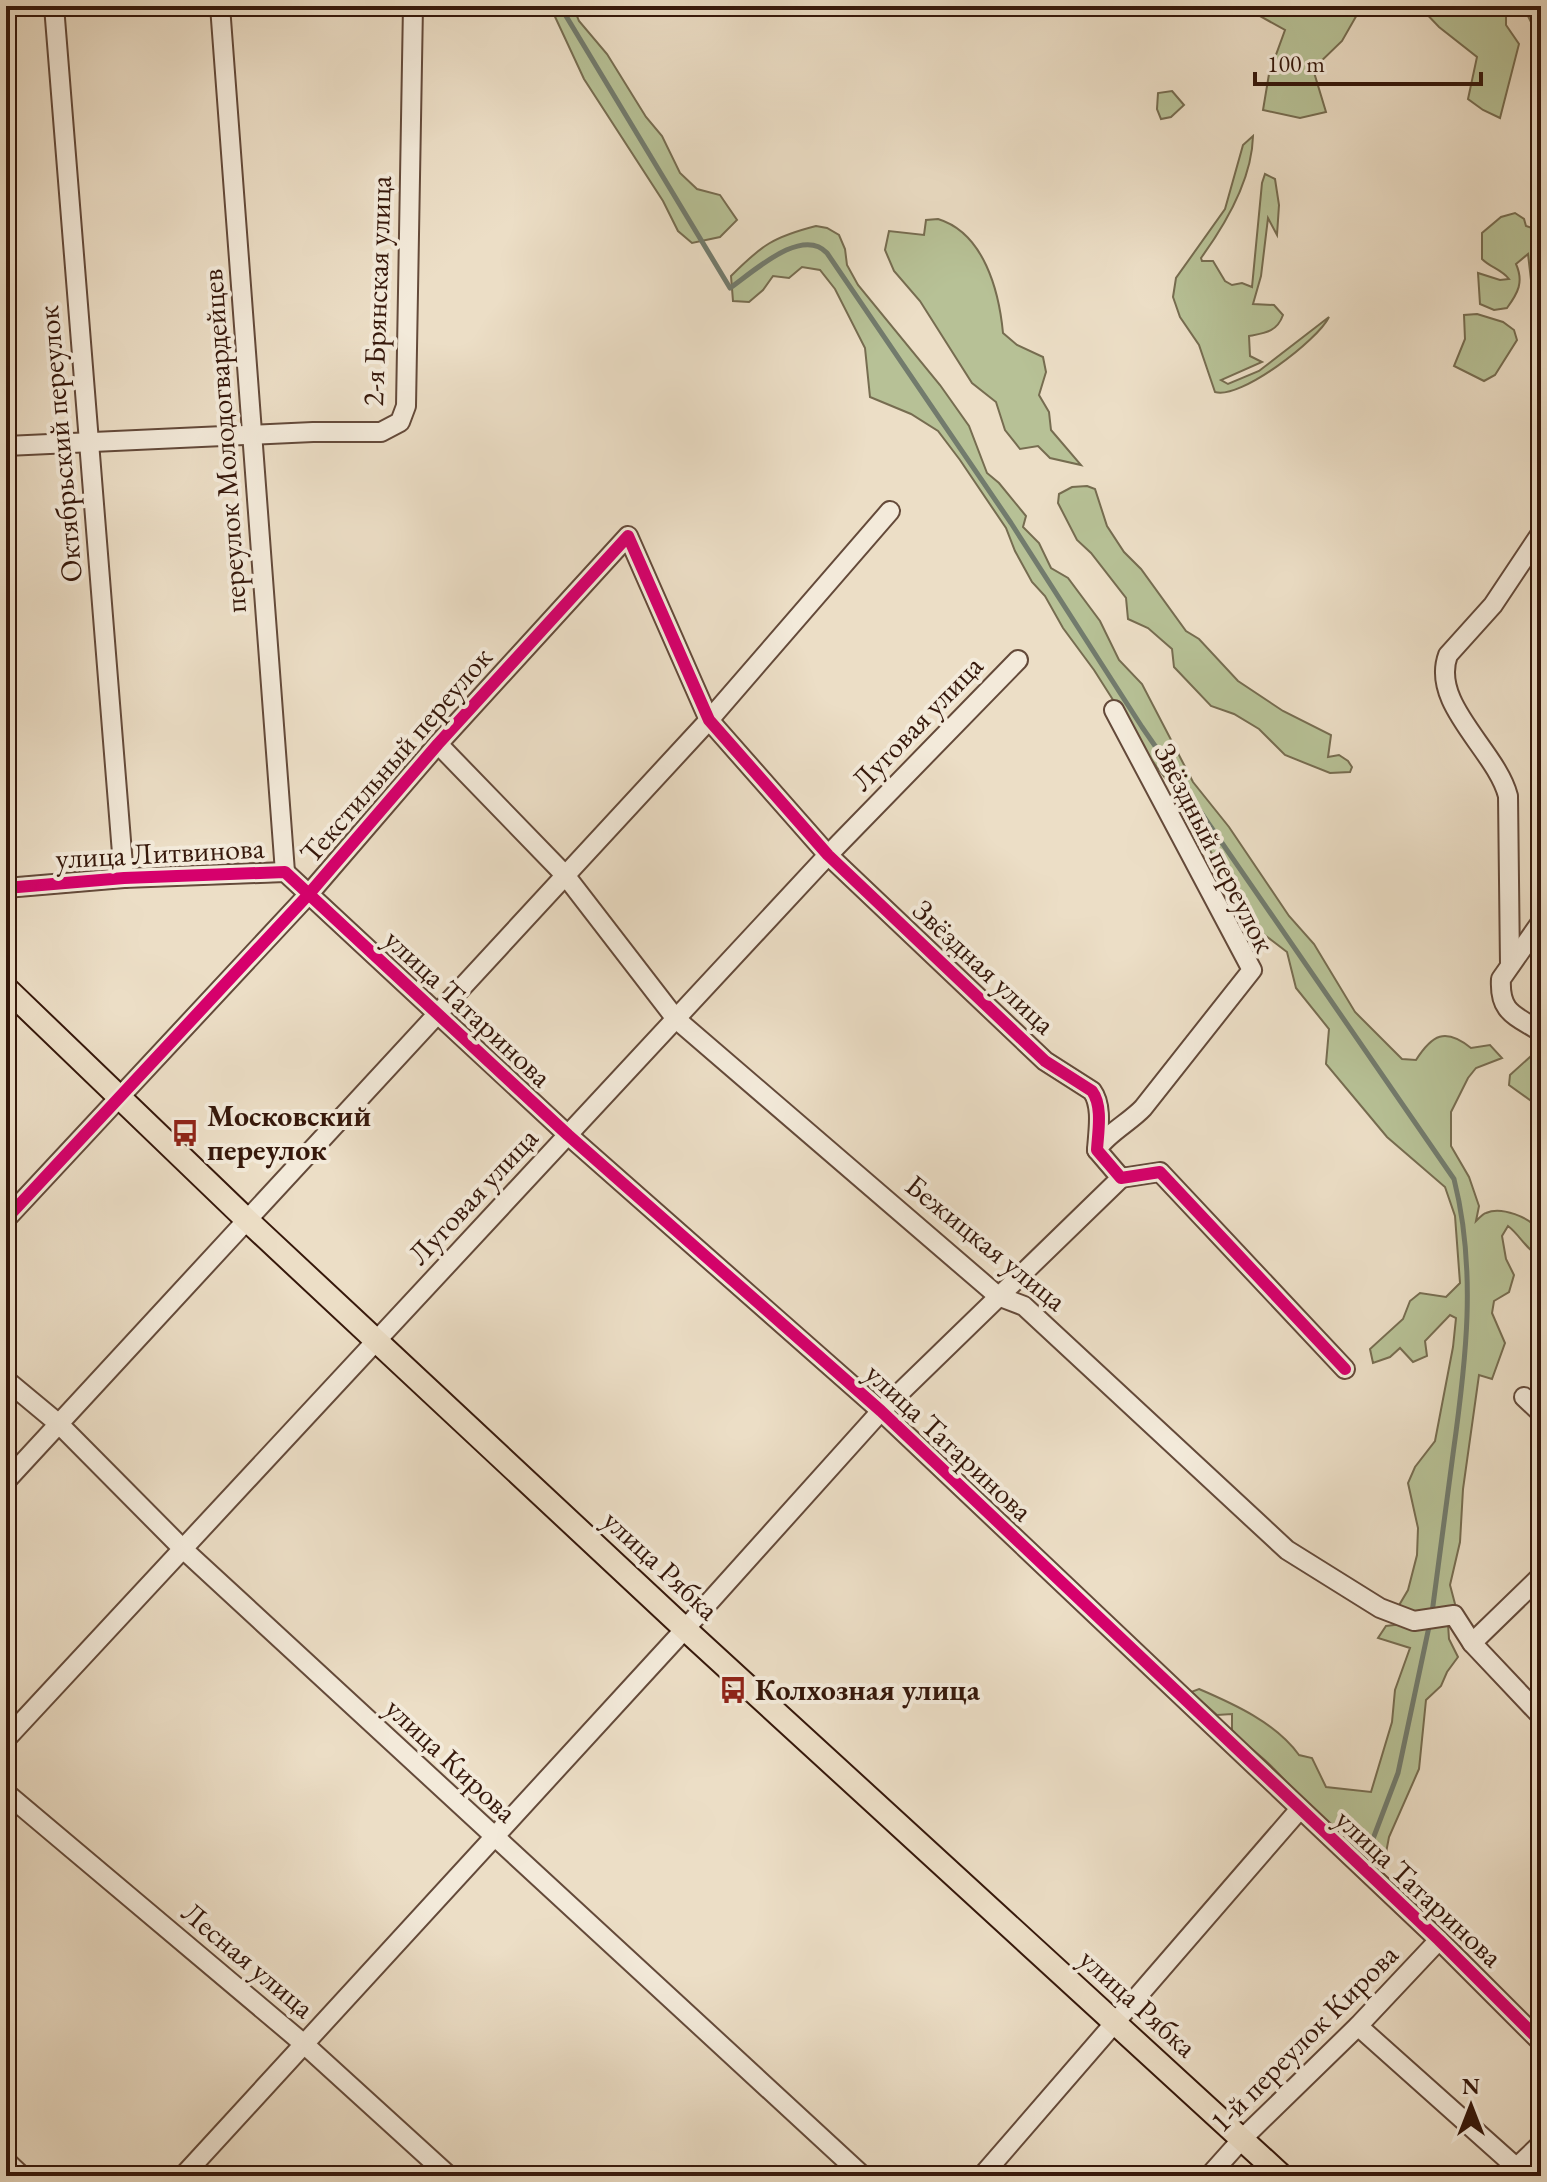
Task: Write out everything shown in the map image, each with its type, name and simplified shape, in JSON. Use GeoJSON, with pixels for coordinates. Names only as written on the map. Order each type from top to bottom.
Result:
{"type":"FeatureCollection","features":[{"type":"Feature","properties":{"kind":"main road","name":"улица Рябка"},"geometry":{"type":"LineString","coordinates":[[6,988],[247,1220],[685,1629],[1282,2176]]}},
{"type":"Feature","properties":{"kind":"street","name":"Октябрьский переулок"},"geometry":{"type":"LineString","coordinates":[[54,6],[124,878]]}},
{"type":"Feature","properties":{"kind":"street","name":"переулок Молодогвардейцев"},"geometry":{"type":"LineString","coordinates":[[220,6],[285,872]]}},
{"type":"Feature","properties":{"kind":"street","name":"2-я Брянская улица"},"geometry":{"type":"LineString","coordinates":[[6,446],[381,432],[400,422],[406,406],[413,6]]}},
{"type":"Feature","properties":{"kind":"street"},"geometry":{"type":"LineString","coordinates":[[6,1481],[709,720],[890,511]]}},
{"type":"Feature","properties":{"kind":"street"},"geometry":{"type":"LineString","coordinates":[[1510,965],[1508,796],[1497,770],[1456,711],[1444,665],[1448,655],[1493,605],[1541,533]]}},
{"type":"Feature","properties":{"kind":"street","name":"Звёздная улица"},"geometry":{"type":"LineString","coordinates":[[628,536],[709,720],[828,855],[1045,1061],[1092,1091],[1098,1108],[1097,1150]]}},
{"type":"Feature","properties":{"kind":"street","name":"Текстильный переулок"},"geometry":{"type":"LineString","coordinates":[[6,1219],[308,895],[438,744],[628,536]]}},
{"type":"Feature","properties":{"kind":"street","name":"Луговая улица"},"geometry":{"type":"LineString","coordinates":[[6,1739],[828,855],[1018,660]]}},
{"type":"Feature","properties":{"kind":"street","name":"Звёздный переулок"},"geometry":{"type":"LineString","coordinates":[[1097,1150],[1104,1139],[1123,1127],[1143,1108],[1252,970],[1114,710]]}},
{"type":"Feature","properties":{"kind":"street","name":"Бежицкая улица"},"geometry":{"type":"LineString","coordinates":[[438,744],[565,875],[676,1019],[998,1296],[1024,1306],[1287,1550],[1380,1608],[1414,1621],[1454,1615],[1472,1643],[1541,1716]]}},
{"type":"Feature","properties":{"kind":"street","name":"улица Литвинова"},"geometry":{"type":"LineString","coordinates":[[6,888],[124,878],[285,872],[308,895]]}},
{"type":"Feature","properties":{"kind":"street","name":"улица Татаринова"},"geometry":{"type":"LineString","coordinates":[[308,895],[568,1135],[881,1411],[1439,1940],[1541,2042]]}},
{"type":"Feature","properties":{"kind":"street"},"geometry":{"type":"LineString","coordinates":[[1541,922],[1501,979],[1501,998],[1506,1007],[1541,1032]]}},
{"type":"Feature","properties":{"kind":"street"},"geometry":{"type":"LineString","coordinates":[[1097,1150],[1121,1178]]}},
{"type":"Feature","properties":{"kind":"street"},"geometry":{"type":"LineString","coordinates":[[183,2176],[881,1411],[1121,1178],[1160,1172],[1345,1369]]}},
{"type":"Feature","properties":{"kind":"street","name":"улица Кирова"},"geometry":{"type":"LineString","coordinates":[[6,1380],[59,1424],[183,1549],[493,1838],[863,2176]]}},
{"type":"Feature","properties":{"kind":"street"},"geometry":{"type":"LineString","coordinates":[[1524,1397],[1541,1413]]}},
{"type":"Feature","properties":{"kind":"street"},"geometry":{"type":"LineString","coordinates":[[1472,1643],[1541,1576]]}},
{"type":"Feature","properties":{"kind":"street","name":"Лесная улица"},"geometry":{"type":"LineString","coordinates":[[6,1793],[304,2044],[449,2176]]}},
{"type":"Feature","properties":{"kind":"street"},"geometry":{"type":"LineString","coordinates":[[982,2176],[1299,1810]]}},
{"type":"Feature","properties":{"kind":"street","name":"1-й переулок Кирова"},"geometry":{"type":"LineString","coordinates":[[1209,2176],[1439,1940]]}},
{"type":"Feature","properties":{"kind":"street"},"geometry":{"type":"LineString","coordinates":[[1358,2026],[1521,2171],[1541,2144]]}},
{"type":"Feature","properties":{"kind":"street"},"geometry":{"type":"LineString","coordinates":[[6,2161],[22,2176]]}},
{"type":"Feature","properties":{"kind":"green space"},"geometry":{"type":"Polygon","coordinates":[[[550,6],[573,6],[579,21],[607,54],[646,117],[662,136],[680,173],[697,189],[720,195],[737,220],[720,237],[692,243],[678,231],[663,201],[584,79],[550,6]]]}},
{"type":"Feature","properties":{"kind":"green space"},"geometry":{"type":"Polygon","coordinates":[[[1242,6],[1362,6],[1342,41],[1313,69],[1326,112],[1300,118],[1263,110],[1269,74],[1285,30],[1242,6]]]}},
{"type":"Feature","properties":{"kind":"green space"},"geometry":{"type":"Polygon","coordinates":[[[1419,6],[1506,6],[1506,25],[1519,44],[1500,118],[1468,99],[1477,57],[1439,27],[1419,6]]]}},
{"type":"Feature","properties":{"kind":"green space"},"geometry":{"type":"Polygon","coordinates":[[[1528,6],[1541,6],[1541,30],[1537,34],[1528,16],[1528,6]]]}},
{"type":"Feature","properties":{"kind":"green space"},"geometry":{"type":"Polygon","coordinates":[[[1172,91],[1184,105],[1171,117],[1161,119],[1157,109],[1158,93],[1172,91]]]}},
{"type":"Feature","properties":{"kind":"green space"},"geometry":{"type":"Polygon","coordinates":[[[1253,136],[1242,185],[1228,216],[1201,258],[1202,261],[1213,261],[1225,281],[1232,285],[1242,283],[1252,287],[1262,183],[1265,174],[1275,179],[1279,205],[1277,235],[1268,218],[1261,276],[1253,304],[1274,305],[1283,315],[1274,328],[1249,336],[1250,356],[1262,362],[1221,380],[1228,384],[1259,371],[1329,317],[1310,340],[1259,378],[1227,392],[1215,392],[1199,345],[1180,317],[1173,297],[1176,278],[1225,209],[1243,145],[1253,136]]]}},
{"type":"Feature","properties":{"kind":"green space"},"geometry":{"type":"Polygon","coordinates":[[[1515,213],[1524,219],[1526,226],[1541,231],[1537,270],[1541,273],[1541,281],[1531,280],[1528,254],[1516,264],[1520,282],[1514,297],[1507,308],[1494,310],[1480,304],[1478,273],[1500,280],[1509,279],[1482,259],[1482,233],[1501,217],[1515,213]]]}},
{"type":"Feature","properties":{"kind":"green space"},"geometry":{"type":"Polygon","coordinates":[[[938,219],[954,226],[978,250],[993,282],[1003,333],[1017,345],[1043,357],[1046,372],[1039,395],[1049,412],[1051,430],[1081,465],[1050,458],[1038,446],[1020,449],[1005,430],[996,402],[972,383],[920,301],[894,271],[885,250],[889,231],[924,235],[926,220],[938,219]]]}},
{"type":"Feature","properties":{"kind":"green space"},"geometry":{"type":"Polygon","coordinates":[[[816,226],[839,235],[847,265],[858,285],[940,385],[969,426],[987,473],[1026,516],[1023,527],[1039,543],[1051,568],[1068,578],[1100,621],[1119,660],[1142,684],[1193,782],[1229,827],[1289,916],[1314,944],[1355,1012],[1402,1059],[1416,1060],[1434,1040],[1446,1036],[1462,1041],[1471,1048],[1490,1045],[1502,1058],[1476,1068],[1468,1078],[1451,1112],[1451,1146],[1469,1177],[1479,1206],[1476,1221],[1492,1211],[1522,1217],[1539,1231],[1541,1257],[1508,1226],[1502,1236],[1506,1259],[1514,1275],[1509,1292],[1494,1301],[1492,1313],[1505,1343],[1492,1379],[1479,1375],[1463,1489],[1460,1542],[1450,1585],[1455,1604],[1448,1624],[1449,1639],[1458,1657],[1441,1686],[1426,1700],[1419,1769],[1389,1837],[1385,1858],[1375,1866],[1334,1832],[1232,1730],[1232,1714],[1217,1715],[1191,1692],[1199,1689],[1240,1708],[1279,1733],[1299,1755],[1312,1758],[1326,1787],[1371,1792],[1392,1722],[1395,1690],[1410,1648],[1378,1638],[1386,1626],[1403,1624],[1398,1607],[1408,1590],[1417,1555],[1418,1528],[1408,1483],[1415,1467],[1435,1441],[1456,1318],[1450,1315],[1425,1341],[1427,1356],[1413,1362],[1400,1348],[1390,1357],[1373,1363],[1370,1349],[1403,1319],[1410,1301],[1420,1293],[1446,1297],[1460,1283],[1455,1216],[1445,1187],[1387,1137],[1326,1064],[1329,1029],[1296,988],[1287,952],[1262,933],[1244,900],[1223,874],[1184,803],[1150,758],[1045,596],[1032,582],[1006,528],[960,460],[938,431],[911,414],[870,397],[865,348],[835,289],[820,270],[802,267],[789,278],[773,276],[749,302],[733,301],[731,276],[751,257],[778,238],[816,226]]]}},
{"type":"Feature","properties":{"kind":"green space"},"geometry":{"type":"Polygon","coordinates":[[[1477,314],[1503,322],[1514,330],[1517,340],[1495,375],[1484,381],[1454,366],[1465,339],[1464,315],[1477,314]]]}},
{"type":"Feature","properties":{"kind":"green space"},"geometry":{"type":"Polygon","coordinates":[[[1072,487],[1095,489],[1107,526],[1124,552],[1141,569],[1186,631],[1199,639],[1238,681],[1283,711],[1331,735],[1328,757],[1339,755],[1348,761],[1352,767],[1350,772],[1330,773],[1285,755],[1259,729],[1234,714],[1211,706],[1174,667],[1172,649],[1148,628],[1128,619],[1126,598],[1077,540],[1058,503],[1059,494],[1072,487]]]}},
{"type":"Feature","properties":{"kind":"green space"},"geometry":{"type":"Polygon","coordinates":[[[1541,1038],[1541,1108],[1509,1085],[1510,1075],[1531,1056],[1541,1038]]]}},
{"type":"Feature","properties":{"kind":"waterway"},"geometry":{"type":"LineString","coordinates":[[560,6],[730,288],[791,248],[817,246],[827,253],[1011,523],[1142,727],[1454,1179],[1465,1247],[1467,1316],[1462,1385],[1432,1613]]}},
{"type":"Feature","properties":{"kind":"waterway"},"geometry":{"type":"LineString","coordinates":[[1368,1852],[1398,1773],[1430,1622]]}},
{"type":"Feature","properties":{"kind":"cycle path"},"geometry":{"type":"LineString","coordinates":[[6,1219],[308,895],[438,744],[628,536],[709,720],[828,855],[1045,1061],[1092,1091],[1099,1112],[1097,1150],[1121,1178],[1160,1172],[1345,1369]]}},
{"type":"Feature","properties":{"kind":"cycle path"},"geometry":{"type":"LineString","coordinates":[[6,888],[124,878],[285,872],[568,1135],[881,1411],[1439,1940],[1541,2042]]}},
{"type":"Feature","properties":{"kind":"place","name":"Московский переулок"},"geometry":{"type":"Point","coordinates":[185,1133]}},
{"type":"Feature","properties":{"kind":"place","name":"Колхозная улица"},"geometry":{"type":"Point","coordinates":[733,1690]}}]}
